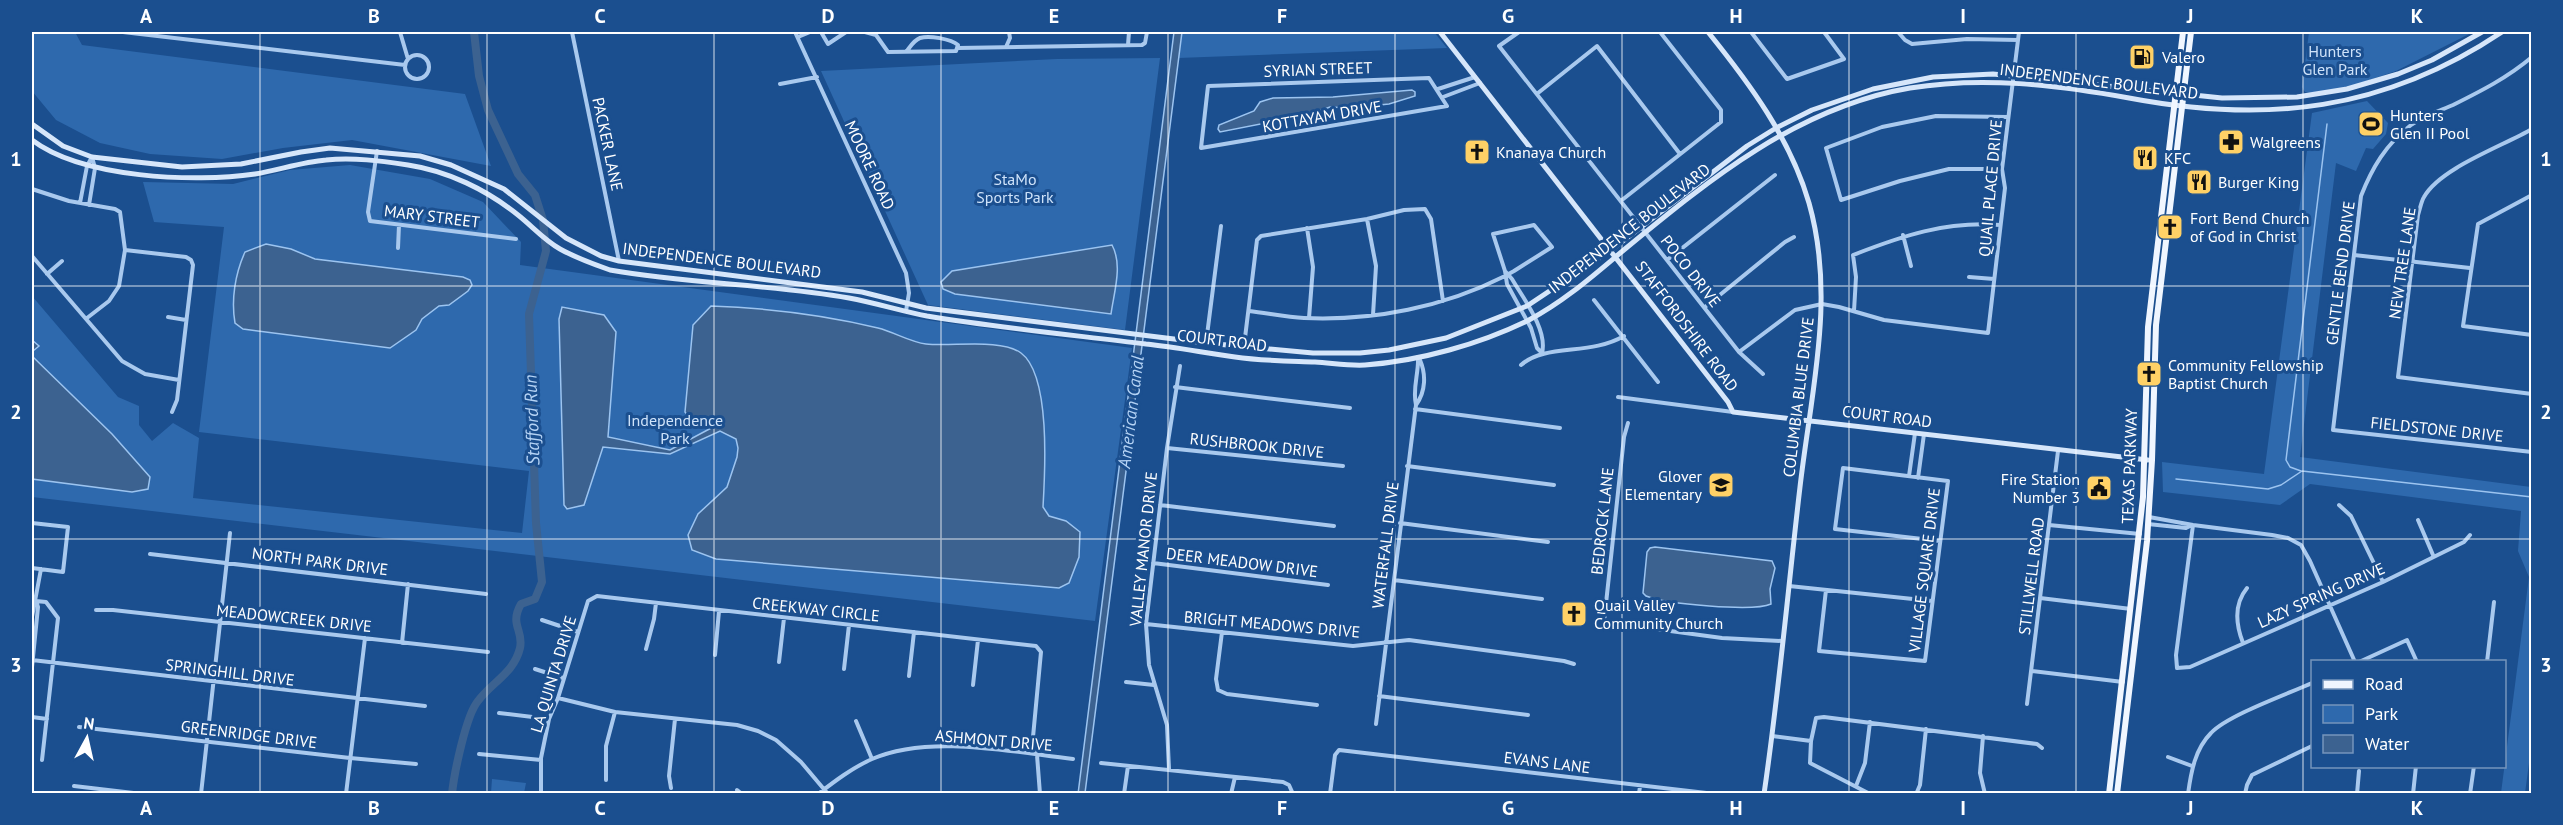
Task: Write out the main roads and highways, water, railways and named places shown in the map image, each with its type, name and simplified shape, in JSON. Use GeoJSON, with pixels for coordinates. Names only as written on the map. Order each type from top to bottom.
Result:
{"type":"FeatureCollection","features":[{"type":"Feature","properties":{"kind":"main road","name":"STAFFORDSHIRE ROAD"},"geometry":{"type":"LineString","coordinates":[[1440,32],[1611,250],[1728,402],[1733,412]]}},
{"type":"Feature","properties":{"kind":"main road","name":"COLUMBIA BLUE DRIVE"},"geometry":{"type":"LineString","coordinates":[[1708,32],[1750,84],[1780,134],[1809,204],[1818,248],[1822,304],[1820,342],[1808,421],[1773,736],[1764,794]]}},
{"type":"Feature","properties":{"kind":"main road","name":"TEXAS PARKWAY"},"geometry":{"type":"LineString","coordinates":[[2117,794],[2148,520],[2155,342],[2183,32]]}},
{"type":"Feature","properties":{"kind":"main road","name":"TEXAS PARKWAY"},"geometry":{"type":"LineString","coordinates":[[2179,93],[2191,32]]}},
{"type":"Feature","properties":{"kind":"main road","name":"INDEPENDENCE BOULEVARD"},"geometry":{"type":"LineString","coordinates":[[1527,306],[1611,250],[1747,146],[1812,110],[1852,95],[1902,82],[1966,74],[2014,75],[2101,86],[2237,98],[2297,97],[2355,87],[2398,74],[2432,60],[2482,32]]}},
{"type":"Feature","properties":{"kind":"main road","name":"INDEPENDENCE BOULEVARD"},"geometry":{"type":"LineString","coordinates":[[1530,319],[1587,281],[1646,232],[1745,156],[1780,134],[1817,116],[1854,102],[1904,89],[1934,85],[2013,83],[2253,111],[2297,109],[2370,95],[2436,71],[2502,32]]}},
{"type":"Feature","properties":{"kind":"main road"},"geometry":{"type":"LineString","coordinates":[[2432,60],[2436,71]]}},
{"type":"Feature","properties":{"kind":"main road"},"geometry":{"type":"LineString","coordinates":[[1933,77],[1934,85]]}},
{"type":"Feature","properties":{"kind":"main road"},"geometry":{"type":"LineString","coordinates":[[2101,86],[2103,93]]}},
{"type":"Feature","properties":{"kind":"main road"},"geometry":{"type":"LineString","coordinates":[[1852,95],[1854,102]]}},
{"type":"Feature","properties":{"kind":"main road"},"geometry":{"type":"LineString","coordinates":[[2297,97],[2297,109]]}},
{"type":"Feature","properties":{"kind":"main road","name":"TEXAS PARKWAY"},"geometry":{"type":"LineString","coordinates":[[2109,794],[2140,534],[2148,327],[2160,220],[2178,104]]}},
{"type":"Feature","properties":{"kind":"main road","name":"INDEPENDENCE BOULEVARD"},"geometry":{"type":"LineString","coordinates":[[32,124],[57,143],[92,157],[182,167],[241,164],[330,148],[420,156],[452,165],[504,189],[566,238],[601,256],[619,261],[862,292],[907,303]]}},
{"type":"Feature","properties":{"kind":"main road","name":"INDEPENDENCE BOULEVARD"},"geometry":{"type":"LineString","coordinates":[[32,140],[53,154],[87,166],[182,179],[244,175],[328,160],[376,161],[411,165],[444,174],[480,189],[520,216],[559,248],[610,270],[844,297],[906,311]]}},
{"type":"Feature","properties":{"kind":"main road"},"geometry":{"type":"LineString","coordinates":[[241,164],[244,175]]}},
{"type":"Feature","properties":{"kind":"main road"},"geometry":{"type":"LineString","coordinates":[[1706,177],[1711,182]]}},
{"type":"Feature","properties":{"kind":"main road"},"geometry":{"type":"LineString","coordinates":[[2160,220],[2163,223],[2162,230],[2166,235]]}},
{"type":"Feature","properties":{"kind":"main road"},"geometry":{"type":"LineString","coordinates":[[670,277],[671,268]]}},
{"type":"Feature","properties":{"kind":"main road","name":"COURT ROAD"},"geometry":{"type":"LineString","coordinates":[[907,303],[1206,343],[1334,354],[1360,353],[1416,345],[1451,337],[1527,306]]}},
{"type":"Feature","properties":{"kind":"main road","name":"COURT ROAD"},"geometry":{"type":"LineString","coordinates":[[906,311],[1239,358],[1363,365],[1456,347],[1530,319]]}},
{"type":"Feature","properties":{"kind":"main road"},"geometry":{"type":"LineString","coordinates":[[1070,334],[1071,326]]}},
{"type":"Feature","properties":{"kind":"main road"},"geometry":{"type":"LineString","coordinates":[[1116,332],[1116,339]]}},
{"type":"Feature","properties":{"kind":"main road"},"geometry":{"type":"LineString","coordinates":[[1416,345],[1418,356]]}},
{"type":"Feature","properties":{"kind":"main road","name":"COURT ROAD"},"geometry":{"type":"LineString","coordinates":[[1733,412],[2152,460]]}},
{"type":"Feature","properties":{"kind":"water","name":"American Canal"},"geometry":{"type":"Polygon","coordinates":[[[1174,32],[1182,32],[1085,793],[1078,794],[1174,32]]]}},
{"type":"Feature","properties":{"kind":"water"},"geometry":{"type":"Polygon","coordinates":[[[1412,90],[1415,96],[1389,104],[1350,108],[1330,107],[1311,114],[1220,132],[1218,129],[1219,125],[1254,111],[1260,102],[1273,98],[1333,97],[1412,90]]]}},
{"type":"Feature","properties":{"kind":"water"},"geometry":{"type":"Polygon","coordinates":[[[266,244],[291,249],[315,259],[463,277],[470,280],[472,285],[468,291],[449,305],[439,306],[422,319],[416,330],[390,348],[243,329],[235,323],[234,314],[235,287],[239,269],[245,252],[266,244]]]}},
{"type":"Feature","properties":{"kind":"water"},"geometry":{"type":"Polygon","coordinates":[[[1112,245],[1117,270],[1111,314],[955,294],[943,289],[941,282],[952,271],[1112,245]]]}},
{"type":"Feature","properties":{"kind":"water"},"geometry":{"type":"Polygon","coordinates":[[[711,306],[774,310],[816,316],[878,328],[926,344],[989,344],[1012,348],[1021,353],[1031,365],[1042,402],[1045,449],[1043,507],[1049,516],[1066,521],[1080,532],[1079,557],[1069,583],[1059,588],[716,559],[692,550],[688,535],[698,514],[727,487],[737,457],[736,439],[720,431],[670,454],[603,447],[584,505],[567,509],[564,505],[559,319],[562,307],[604,315],[616,332],[608,437],[670,450],[715,426],[708,420],[693,422],[685,412],[693,325],[711,306]]]}},
{"type":"Feature","properties":{"kind":"water"},"geometry":{"type":"Polygon","coordinates":[[[32,340],[39,346],[33,351],[33,357],[112,434],[150,477],[148,489],[132,492],[32,479],[32,340]]]}},
{"type":"Feature","properties":{"kind":"water"},"geometry":{"type":"Polygon","coordinates":[[[1650,548],[1772,561],[1775,568],[1770,589],[1771,604],[1747,607],[1709,606],[1671,602],[1646,596],[1643,593],[1647,552],[1650,548]]]}},
{"type":"Feature","properties":{"kind":"waterway","name":"Stafford Run"},"geometry":{"type":"LineString","coordinates":[[452,794],[461,745],[469,719],[478,701],[508,671],[517,657],[521,642],[516,617],[521,604],[535,599],[542,582],[536,523],[529,314],[546,251],[543,220],[535,195],[518,174],[488,110],[479,76],[474,32]]}},
{"type":"Feature","properties":{"kind":"waterway"},"geometry":{"type":"LineString","coordinates":[[2301,471],[2290,467],[2286,460],[2327,124]]}},
{"type":"Feature","properties":{"kind":"waterway"},"geometry":{"type":"LineString","coordinates":[[2176,479],[2268,489],[2281,485],[2302,471],[2532,497]]}},
{"type":"Feature","properties":{"kind":"place","name":"Valero"},"geometry":{"type":"Point","coordinates":[2142,57]}},
{"type":"Feature","properties":{"kind":"place","name":"Hunters Glen II Pool"},"geometry":{"type":"Point","coordinates":[2371,124]}},
{"type":"Feature","properties":{"kind":"place","name":"Walgreens"},"geometry":{"type":"Point","coordinates":[2231,142]}},
{"type":"Feature","properties":{"kind":"place","name":"Knanaya Church"},"geometry":{"type":"Point","coordinates":[1477,152]}},
{"type":"Feature","properties":{"kind":"place","name":"KFC"},"geometry":{"type":"Point","coordinates":[2145,158]}},
{"type":"Feature","properties":{"kind":"place","name":"Burger King"},"geometry":{"type":"Point","coordinates":[2199,182]}},
{"type":"Feature","properties":{"kind":"place","name":"Fort Bend Church of God in Christ"},"geometry":{"type":"Point","coordinates":[2170,227]}},
{"type":"Feature","properties":{"kind":"place","name":"Community Fellowship Baptist Church"},"geometry":{"type":"Point","coordinates":[2149,374]}},
{"type":"Feature","properties":{"kind":"place","name":"Glover Elementary"},"geometry":{"type":"Point","coordinates":[1721,485]}},
{"type":"Feature","properties":{"kind":"place","name":"Fire Station Number 3"},"geometry":{"type":"Point","coordinates":[2099,488]}},
{"type":"Feature","properties":{"kind":"place","name":"Quail Valley Community Church"},"geometry":{"type":"Point","coordinates":[1574,614]}},
{"type":"Feature","properties":{"kind":"park label","name":"Hunters Glen Park"},"geometry":{"type":"Point","coordinates":[2335,60]}},
{"type":"Feature","properties":{"kind":"park label","name":"StaMo Sports Park"},"geometry":{"type":"Point","coordinates":[1015,188]}},
{"type":"Feature","properties":{"kind":"park label","name":"Independence Park"},"geometry":{"type":"Point","coordinates":[675,429]}}]}
